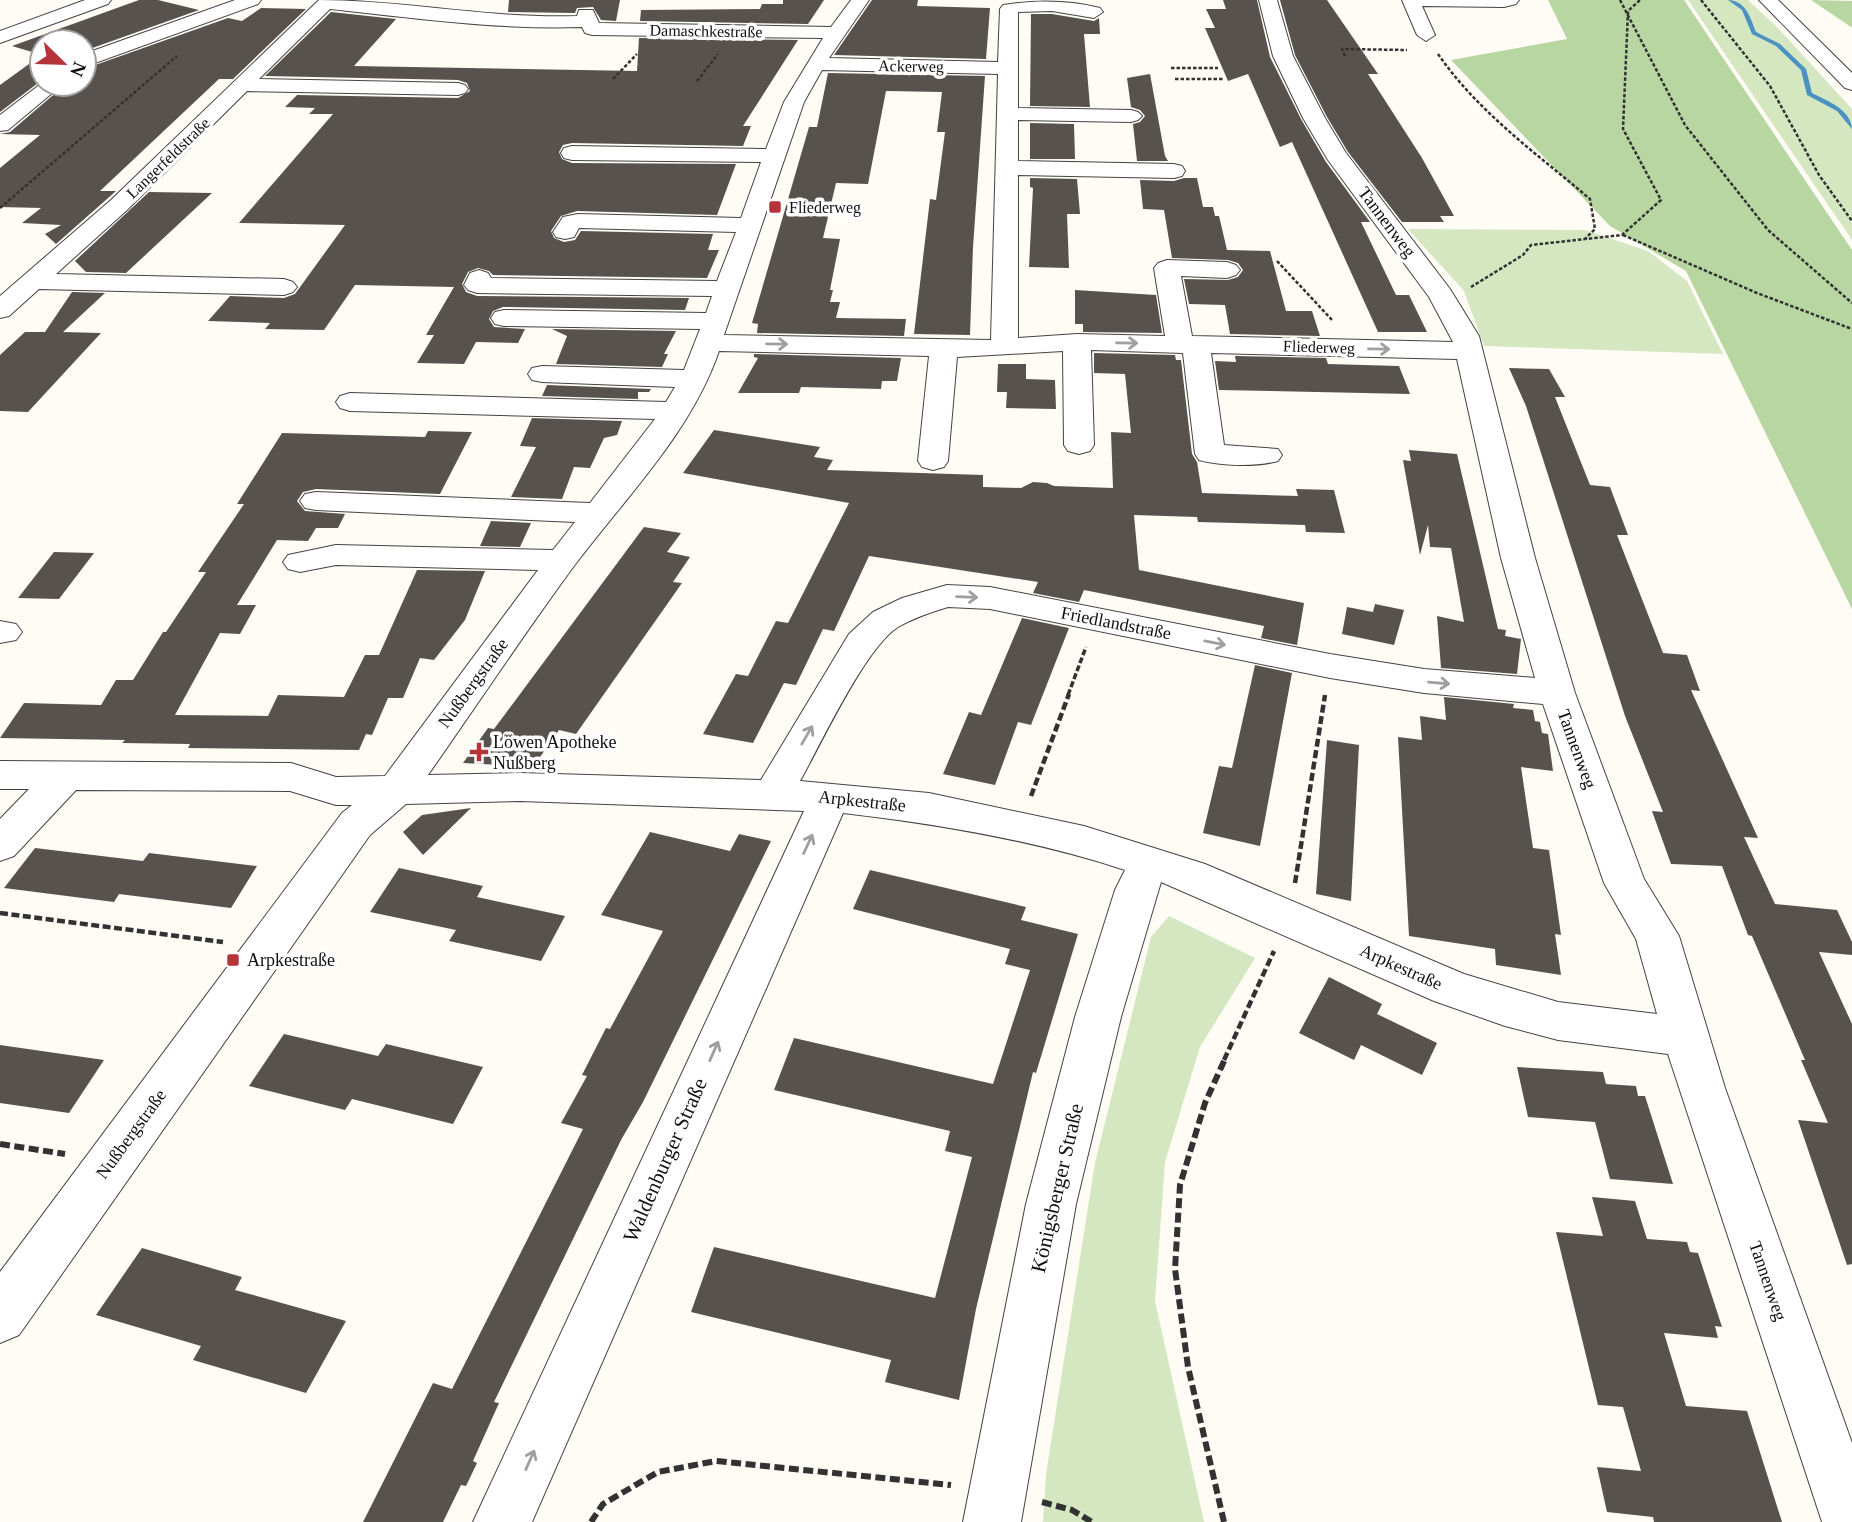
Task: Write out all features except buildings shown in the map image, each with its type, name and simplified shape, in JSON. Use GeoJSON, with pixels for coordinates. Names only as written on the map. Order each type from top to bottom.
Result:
{"type":"FeatureCollection","features":[{"type":"Feature","properties":{"kind":"street"},"geometry":{"type":"LineString","coordinates":[[0,37],[102,0]]}},
{"type":"Feature","properties":{"kind":"street"},"geometry":{"type":"LineString","coordinates":[[98,56],[252,0]]}},
{"type":"Feature","properties":{"kind":"street","name":"Nußbergstraße"},"geometry":{"type":"LineString","coordinates":[[0,1317],[356,824],[396,790],[562,560],[654,443],[675,411],[693,379],[713,332],[794,102],[815,64],[860,0]]}},
{"type":"Feature","properties":{"kind":"street","name":"Tannenweg"},"geometry":{"type":"LineString","coordinates":[[1268,0],[1283,56],[1336,155],[1459,321],[1518,558],[1557,693],[1625,883],[1657,936],[1688,1037],[1700,1088],[1851,1522]]}},
{"type":"Feature","properties":{"kind":"street"},"geometry":{"type":"LineString","coordinates":[[1431,42],[1413,0],[1510,0]]}},
{"type":"Feature","properties":{"kind":"street"},"geometry":{"type":"LineString","coordinates":[[1768,0],[1852,84]]}},
{"type":"Feature","properties":{"kind":"street","name":"Damaschkestraße"},"geometry":{"type":"LineString","coordinates":[[328,1],[526,23],[588,18],[592,29],[836,33]]}},
{"type":"Feature","properties":{"kind":"street","name":"Langerfeldstraße"},"geometry":{"type":"LineString","coordinates":[[3,305],[119,205],[328,1]]}},
{"type":"Feature","properties":{"kind":"street"},"geometry":{"type":"LineString","coordinates":[[1005,347],[1009,9],[1018,6],[1065,6],[1094,12]]}},
{"type":"Feature","properties":{"kind":"street","name":"Ackerweg"},"geometry":{"type":"LineString","coordinates":[[815,64],[1008,68]]}},
{"type":"Feature","properties":{"kind":"street"},"geometry":{"type":"LineString","coordinates":[[243,85],[458,89]]}},
{"type":"Feature","properties":{"kind":"street"},"geometry":{"type":"LineString","coordinates":[[0,125],[35,98]]}},
{"type":"Feature","properties":{"kind":"street"},"geometry":{"type":"LineString","coordinates":[[1008,114],[1131,116]]}},
{"type":"Feature","properties":{"kind":"street"},"geometry":{"type":"LineString","coordinates":[[572,153],[775,156]]}},
{"type":"Feature","properties":{"kind":"street"},"geometry":{"type":"LineString","coordinates":[[1008,168],[1174,171]]}},
{"type":"Feature","properties":{"kind":"street"},"geometry":{"type":"LineString","coordinates":[[565,232],[570,222],[578,221],[752,225]]}},
{"type":"Feature","properties":{"kind":"street"},"geometry":{"type":"LineString","coordinates":[[1227,270],[1167,268],[1188,344],[1210,454],[1267,456]]}},
{"type":"Feature","properties":{"kind":"street"},"geometry":{"type":"LineString","coordinates":[[479,278],[477,285],[729,289]]}},
{"type":"Feature","properties":{"kind":"street"},"geometry":{"type":"LineString","coordinates":[[33,281],[284,287]]}},
{"type":"Feature","properties":{"kind":"street","name":"Fliederweg"},"geometry":{"type":"LineString","coordinates":[[504,318],[938,348],[1077,342],[1468,351]]}},
{"type":"Feature","properties":{"kind":"street"},"geometry":{"type":"LineString","coordinates":[[1077,342],[1079,445]]}},
{"type":"Feature","properties":{"kind":"street"},"geometry":{"type":"LineString","coordinates":[[926,460],[938,348]]}},
{"type":"Feature","properties":{"kind":"street"},"geometry":{"type":"LineString","coordinates":[[542,374],[693,379]]}},
{"type":"Feature","properties":{"kind":"street"},"geometry":{"type":"LineString","coordinates":[[350,402],[675,411]]}},
{"type":"Feature","properties":{"kind":"street"},"geometry":{"type":"LineString","coordinates":[[316,501],[598,513]]}},
{"type":"Feature","properties":{"kind":"street"},"geometry":{"type":"LineString","coordinates":[[300,562],[336,555],[562,560]]}},
{"type":"Feature","properties":{"kind":"street","name":"Friedlandstraße"},"geometry":{"type":"LineString","coordinates":[[773,794],[861,642],[886,620],[914,606],[947,596],[990,598],[1330,666],[1424,681],[1557,693]]}},
{"type":"Feature","properties":{"kind":"street","name":"Arpkestraße"},"geometry":{"type":"LineString","coordinates":[[0,775],[291,777],[336,791],[520,786],[773,794],[830,797],[929,808],[1020,825],[1084,841],[1150,862],[1289,917],[1450,988],[1505,1007],[1558,1021],[1688,1037]]}},
{"type":"Feature","properties":{"kind":"street"},"geometry":{"type":"LineString","coordinates":[[0,845],[67,775]]}},
{"type":"Feature","properties":{"kind":"street","name":"Waldenburger Straße"},"geometry":{"type":"LineString","coordinates":[[502,1522],[830,797]]}},
{"type":"Feature","properties":{"kind":"street","name":"Königsberger Straße"},"geometry":{"type":"LineString","coordinates":[[994,1506],[1051,1204],[1098,1017],[1136,891],[1150,862]]}},
{"type":"Feature","properties":{"kind":"path"},"geometry":{"type":"LineString","coordinates":[[1620,0],[1685,125],[1768,230],[1852,303]]}},
{"type":"Feature","properties":{"kind":"path"},"geometry":{"type":"LineString","coordinates":[[1622,235],[1661,201],[1623,130],[1628,11],[1640,0]]}},
{"type":"Feature","properties":{"kind":"path"},"geometry":{"type":"LineString","coordinates":[[1701,0],[1769,86],[1819,175],[1852,221]]}},
{"type":"Feature","properties":{"kind":"path"},"geometry":{"type":"LineString","coordinates":[[0,208],[196,38],[166,30]]}},
{"type":"Feature","properties":{"kind":"path"},"geometry":{"type":"LineString","coordinates":[[1345,56],[1342,49],[1431,42],[1454,77],[1487,111],[1590,199],[1595,229],[1585,239]]}},
{"type":"Feature","properties":{"kind":"path"},"geometry":{"type":"LineString","coordinates":[[1171,68],[1218,68]]}},
{"type":"Feature","properties":{"kind":"path"},"geometry":{"type":"LineString","coordinates":[[1175,79],[1223,79]]}},
{"type":"Feature","properties":{"kind":"path"},"geometry":{"type":"LineString","coordinates":[[1441,295],[1464,291],[1524,255],[1531,245],[1622,235],[1758,293],[1852,329]]}},
{"type":"Feature","properties":{"kind":"path"},"geometry":{"type":"LineString","coordinates":[[1277,261],[1334,322],[1344,348]]}},
{"type":"Feature","properties":{"kind":"path"},"geometry":{"type":"LineString","coordinates":[[1020,825],[1096,620]]}},
{"type":"Feature","properties":{"kind":"path"},"geometry":{"type":"LineString","coordinates":[[1224,1522],[1188,1367],[1175,1269],[1180,1185],[1205,1103],[1289,917],[1330,666]]}},
{"type":"Feature","properties":{"kind":"path"},"geometry":{"type":"LineString","coordinates":[[0,913],[265,948]]}},
{"type":"Feature","properties":{"kind":"path"},"geometry":{"type":"LineString","coordinates":[[0,1144],[111,1162]]}},
{"type":"Feature","properties":{"kind":"path"},"geometry":{"type":"LineString","coordinates":[[591,1522],[603,1504],[658,1472],[716,1461],[994,1506],[1072,1510],[1092,1522]]}},
{"type":"Feature","properties":{"kind":"green space"},"geometry":{"type":"Polygon","coordinates":[[[1548,0],[1684,0],[1852,250],[1852,609],[1686,271],[1610,226],[1451,60],[1567,39],[1548,0]]]}},
{"type":"Feature","properties":{"kind":"green space"},"geometry":{"type":"Polygon","coordinates":[[[1688,0],[1748,0],[1779,29],[1852,109],[1852,240],[1688,0]]]}},
{"type":"Feature","properties":{"kind":"green space"},"geometry":{"type":"Polygon","coordinates":[[[1811,0],[1852,1],[1852,27],[1851,27],[1811,0]]]}},
{"type":"Feature","properties":{"kind":"green space"},"geometry":{"type":"Polygon","coordinates":[[[1408,229],[1585,230],[1648,251],[1687,281],[1723,354],[1484,346],[1464,291],[1408,229]]]}},
{"type":"Feature","properties":{"kind":"green space"},"geometry":{"type":"Polygon","coordinates":[[[1169,916],[1255,958],[1200,1047],[1165,1162],[1155,1301],[1204,1522],[1043,1522],[1046,1474],[1095,1163],[1151,937],[1169,916]]]}},
{"type":"Feature","properties":{"kind":"waterway"},"geometry":{"type":"LineString","coordinates":[[1730,0],[1744,9],[1754,33],[1778,45],[1804,70],[1809,94],[1839,110],[1852,127]]}},
{"type":"Feature","properties":{"kind":"place","name":"Fliederweg"},"geometry":{"type":"Point","coordinates":[775,207]}},
{"type":"Feature","properties":{"kind":"place","name":"Löwen Apotheke Nußberg"},"geometry":{"type":"Point","coordinates":[479,752]}},
{"type":"Feature","properties":{"kind":"place","name":"Arpkestraße"},"geometry":{"type":"Point","coordinates":[233,960]}}]}
